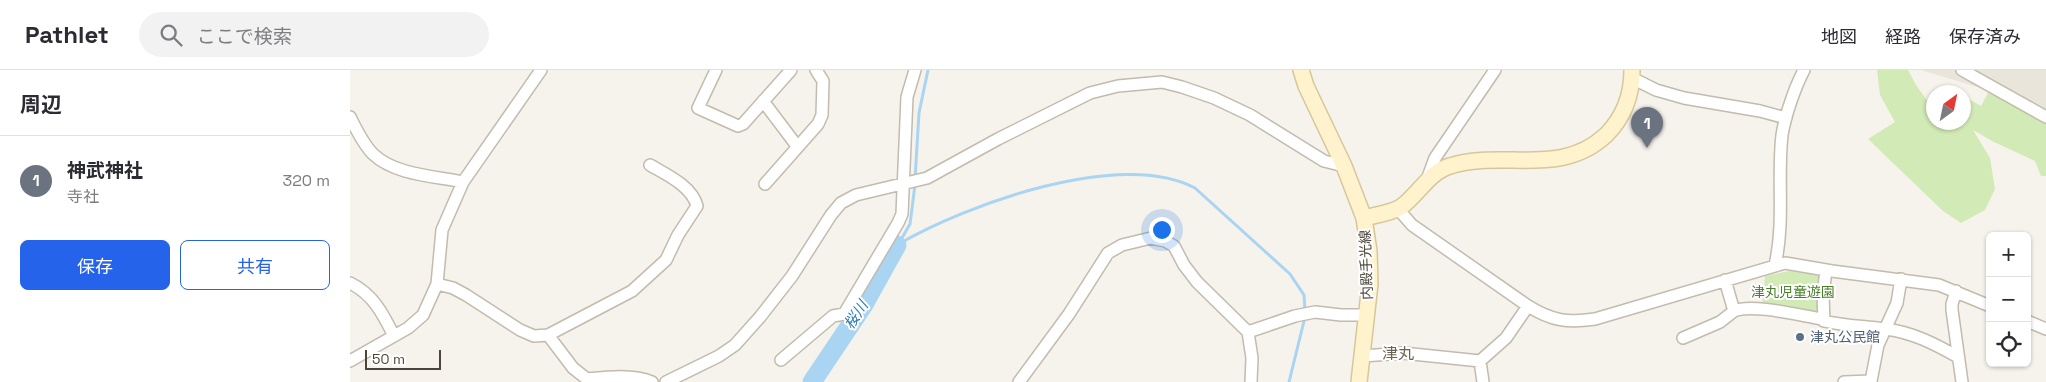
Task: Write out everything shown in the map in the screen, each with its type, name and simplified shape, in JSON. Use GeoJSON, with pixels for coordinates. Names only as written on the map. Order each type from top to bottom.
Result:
{"type":"FeatureCollection","features":[{"type":"Feature","properties":{"kind":"street"},"geometry":{"type":"LineString","coordinates":[[350,361],[408,328],[423,315],[438,284],[442,230],[463,182],[541,70]]}},
{"type":"Feature","properties":{"kind":"street"},"geometry":{"type":"LineString","coordinates":[[716,70],[698,108],[738,126],[744,124],[791,70]]}},
{"type":"Feature","properties":{"kind":"street"},"geometry":{"type":"LineString","coordinates":[[765,184],[818,124],[822,115],[823,81],[816,70]]}},
{"type":"Feature","properties":{"kind":"street"},"geometry":{"type":"LineString","coordinates":[[781,360],[833,316],[844,314],[898,223],[902,214],[908,98],[915,70]]}},
{"type":"Feature","properties":{"kind":"street","name":"内殿手光線"},"geometry":{"type":"LineString","coordinates":[[1301,70],[1306,86],[1344,166],[1364,218],[1370,284],[1359,382]]}},
{"type":"Feature","properties":{"kind":"street"},"geometry":{"type":"LineString","coordinates":[[1427,180],[1436,158],[1495,70]]}},
{"type":"Feature","properties":{"kind":"street"},"geometry":{"type":"LineString","coordinates":[[1775,264],[1779,248],[1782,135],[1786,118],[1804,70]]}},
{"type":"Feature","properties":{"kind":"street"},"geometry":{"type":"LineString","coordinates":[[1962,70],[2046,117]]}},
{"type":"Feature","properties":{"kind":"street"},"geometry":{"type":"LineString","coordinates":[[1364,218],[1398,209],[1410,200],[1427,180],[1447,166],[1470,160],[1553,160],[1575,155],[1594,146],[1620,118],[1629,96],[1632,74],[1656,90],[1684,98],[1760,111],[1786,118]]}},
{"type":"Feature","properties":{"kind":"street"},"geometry":{"type":"LineString","coordinates":[[666,382],[719,356],[735,345],[786,284],[842,203],[856,195],[927,178],[1090,93],[1118,86],[1162,82],[1182,87],[1214,98],[1250,115],[1324,162],[1344,166]]}},
{"type":"Feature","properties":{"kind":"street"},"geometry":{"type":"LineString","coordinates":[[764,101],[797,146]]}},
{"type":"Feature","properties":{"kind":"street"},"geometry":{"type":"LineString","coordinates":[[350,117],[353,132],[373,153],[391,165],[408,171],[463,182]]}},
{"type":"Feature","properties":{"kind":"street"},"geometry":{"type":"LineString","coordinates":[[438,284],[453,288],[466,295],[520,330],[534,336],[548,335],[632,291],[666,260],[678,235],[697,206],[695,197],[684,186],[650,165]]}},
{"type":"Feature","properties":{"kind":"street"},"geometry":{"type":"LineString","coordinates":[[1398,209],[1412,225],[1528,306],[1542,315],[1559,320],[1574,322],[1595,319],[1775,264],[1792,263],[1826,270],[1939,285],[1986,304]]}},
{"type":"Feature","properties":{"kind":"street"},"geometry":{"type":"LineString","coordinates":[[1019,382],[1069,314],[1108,253],[1122,245],[1151,238],[1165,241],[1174,246],[1184,265],[1197,282],[1248,332],[1252,358],[1252,382]]}},
{"type":"Feature","properties":{"kind":"street"},"geometry":{"type":"LineString","coordinates":[[1822,319],[1826,270]]}},
{"type":"Feature","properties":{"kind":"street"},"geometry":{"type":"LineString","coordinates":[[1844,382],[1871,381],[1878,345],[1898,303],[1901,279]]}},
{"type":"Feature","properties":{"kind":"street"},"geometry":{"type":"LineString","coordinates":[[1725,280],[1734,311]]}},
{"type":"Feature","properties":{"kind":"street"},"geometry":{"type":"LineString","coordinates":[[350,282],[361,289],[377,305],[394,336]]}},
{"type":"Feature","properties":{"kind":"street"},"geometry":{"type":"LineString","coordinates":[[1956,291],[1952,304],[1962,382]]}},
{"type":"Feature","properties":{"kind":"street"},"geometry":{"type":"LineString","coordinates":[[1363,356],[1403,353],[1480,361],[1506,338],[1528,306]]}},
{"type":"Feature","properties":{"kind":"street"},"geometry":{"type":"LineString","coordinates":[[1683,338],[1720,322],[1740,308],[1761,309],[1822,319],[1844,326],[1887,329],[1925,339],[1958,357]]}},
{"type":"Feature","properties":{"kind":"street"},"geometry":{"type":"LineString","coordinates":[[1248,332],[1295,316],[1315,312],[1366,315]]}},
{"type":"Feature","properties":{"kind":"street"},"geometry":{"type":"LineString","coordinates":[[2029,322],[2046,329]]}},
{"type":"Feature","properties":{"kind":"street"},"geometry":{"type":"LineString","coordinates":[[548,335],[573,368],[587,378],[610,376],[641,378],[652,382]]}},
{"type":"Feature","properties":{"kind":"street"},"geometry":{"type":"LineString","coordinates":[[1480,361],[1483,382]]}},
{"type":"Feature","properties":{"kind":"shaded area"},"geometry":{"type":"Polygon","coordinates":[[[1921,70],[2046,70],[2046,122],[1987,90],[1921,70]]]}},
{"type":"Feature","properties":{"kind":"green space"},"geometry":{"type":"Polygon","coordinates":[[[1877,70],[1908,70],[1926,99],[1926,130],[1971,130],[1971,100],[1981,106],[1989,91],[2046,122],[2046,176],[2041,176],[2035,161],[1973,130],[1990,158],[1995,189],[1985,210],[1961,223],[1943,211],[1868,139],[1895,122],[1880,95],[1877,70]]]}},
{"type":"Feature","properties":{"kind":"green space","name":"津丸児童遊園"},"geometry":{"type":"Polygon","coordinates":[[[1789,271],[1818,275],[1822,280],[1819,316],[1762,307],[1765,276],[1789,271]]]}},
{"type":"Feature","properties":{"kind":"waterway"},"geometry":{"type":"LineString","coordinates":[[915,179],[919,113],[928,70]]}},
{"type":"Feature","properties":{"kind":"waterway"},"geometry":{"type":"LineString","coordinates":[[897,245],[926,229],[962,214],[1044,186],[1086,178],[1127,174],[1164,177],[1195,188],[1290,274],[1304,295],[1305,311]]}},
{"type":"Feature","properties":{"kind":"waterway"},"geometry":{"type":"LineString","coordinates":[[898,245],[910,224],[915,185]]}},
{"type":"Feature","properties":{"kind":"waterway","name":"桜川"},"geometry":{"type":"LineString","coordinates":[[812,382],[863,306],[897,245]]}},
{"type":"Feature","properties":{"kind":"waterway"},"geometry":{"type":"LineString","coordinates":[[1289,382],[1305,317]]}},
{"type":"Feature","properties":{"kind":"place","name":"神武神社"},"geometry":{"type":"Point","coordinates":[1647,148]}},
{"type":"Feature","properties":{"kind":"place","name":"津丸公民館"},"geometry":{"type":"Point","coordinates":[1800,337]}},
{"type":"Feature","properties":{"kind":"district","name":"津丸"},"geometry":{"type":"Point","coordinates":[1398,353]}}]}
